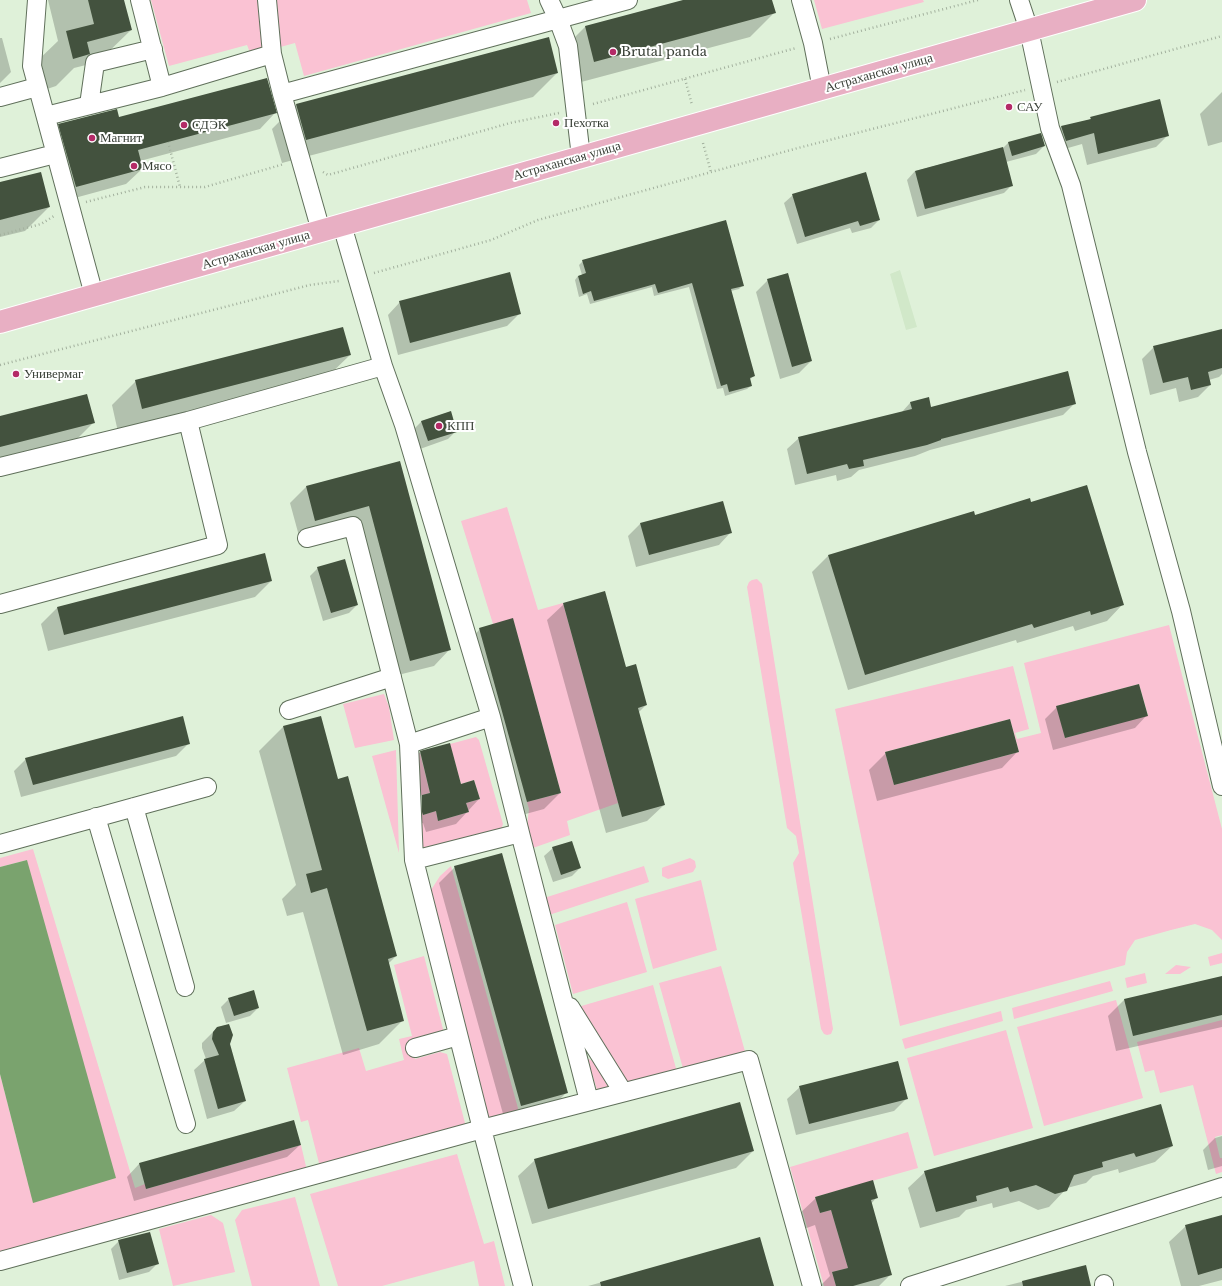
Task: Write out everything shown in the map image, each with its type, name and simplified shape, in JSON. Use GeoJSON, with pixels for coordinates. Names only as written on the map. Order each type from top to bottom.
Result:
{"type":"FeatureCollection","features":[{"type":"Feature","properties":{"kind":"main road","name":"Астраханская улица"},"geometry":{"type":"LineString","coordinates":[[0,322],[1135,0]]}},
{"type":"Feature","properties":{"kind":"lane"},"geometry":{"type":"LineString","coordinates":[[37,0],[32,66],[94,296]]}},
{"type":"Feature","properties":{"kind":"lane"},"geometry":{"type":"LineString","coordinates":[[140,0],[162,87]]}},
{"type":"Feature","properties":{"kind":"lane"},"geometry":{"type":"LineString","coordinates":[[267,0],[272,54],[321,231]]}},
{"type":"Feature","properties":{"kind":"lane"},"geometry":{"type":"LineString","coordinates":[[549,0],[568,46],[581,157]]}},
{"type":"Feature","properties":{"kind":"lane"},"geometry":{"type":"LineString","coordinates":[[282,94],[628,0]]}},
{"type":"Feature","properties":{"kind":"lane"},"geometry":{"type":"LineString","coordinates":[[801,0],[813,43],[822,89]]}},
{"type":"Feature","properties":{"kind":"lane"},"geometry":{"type":"LineString","coordinates":[[1019,0],[1029,30],[1050,128],[1071,185],[1137,452],[1181,611],[1222,786]]}},
{"type":"Feature","properties":{"kind":"lane"},"geometry":{"type":"LineString","coordinates":[[89,105],[95,63],[153,49]]}},
{"type":"Feature","properties":{"kind":"lane"},"geometry":{"type":"LineString","coordinates":[[46,116],[162,87],[272,54]]}},
{"type":"Feature","properties":{"kind":"lane"},"geometry":{"type":"LineString","coordinates":[[0,97],[37,87]]}},
{"type":"Feature","properties":{"kind":"lane"},"geometry":{"type":"LineString","coordinates":[[0,168],[55,154]]}},
{"type":"Feature","properties":{"kind":"lane"},"geometry":{"type":"LineString","coordinates":[[342,225],[383,366],[404,425],[491,716],[589,1101]]}},
{"type":"Feature","properties":{"kind":"lane"},"geometry":{"type":"LineString","coordinates":[[0,467],[188,421],[383,366]]}},
{"type":"Feature","properties":{"kind":"lane"},"geometry":{"type":"LineString","coordinates":[[0,604],[218,546],[188,421]]}},
{"type":"Feature","properties":{"kind":"lane"},"geometry":{"type":"LineString","coordinates":[[307,538],[353,526],[410,744],[414,860],[523,1286]]}},
{"type":"Feature","properties":{"kind":"lane"},"geometry":{"type":"LineString","coordinates":[[289,710],[392,677]]}},
{"type":"Feature","properties":{"kind":"lane"},"geometry":{"type":"LineString","coordinates":[[410,744],[491,716]]}},
{"type":"Feature","properties":{"kind":"lane"},"geometry":{"type":"LineString","coordinates":[[0,844],[207,786]]}},
{"type":"Feature","properties":{"kind":"lane"},"geometry":{"type":"LineString","coordinates":[[134,807],[185,987]]}},
{"type":"Feature","properties":{"kind":"lane"},"geometry":{"type":"LineString","coordinates":[[96,817],[186,1124]]}},
{"type":"Feature","properties":{"kind":"lane"},"geometry":{"type":"LineString","coordinates":[[414,860],[520,832]]}},
{"type":"Feature","properties":{"kind":"lane"},"geometry":{"type":"LineString","coordinates":[[561,993],[623,1092]]}},
{"type":"Feature","properties":{"kind":"lane"},"geometry":{"type":"LineString","coordinates":[[415,1048],[458,1036]]}},
{"type":"Feature","properties":{"kind":"lane"},"geometry":{"type":"LineString","coordinates":[[0,1261],[482,1129],[749,1060],[812,1286]]}},
{"type":"Feature","properties":{"kind":"lane"},"geometry":{"type":"LineString","coordinates":[[910,1286],[1222,1187]]}},
{"type":"Feature","properties":{"kind":"path"},"geometry":{"type":"LineString","coordinates":[[0,235],[41,224],[70,207],[145,187],[205,187],[301,159],[328,175],[510,123],[575,109],[813,43],[978,0]]}},
{"type":"Feature","properties":{"kind":"path"},"geometry":{"type":"LineString","coordinates":[[0,365],[310,285],[357,278],[491,240],[538,220],[798,148],[1042,86],[1222,36]]}},
{"type":"Feature","properties":{"kind":"path"},"geometry":{"type":"LineString","coordinates":[[168,142],[180,187]]}},
{"type":"Feature","properties":{"kind":"shaded area"},"geometry":{"type":"Polygon","coordinates":[[[151,0],[527,0],[531,13],[304,76],[295,43],[251,55],[247,45],[169,66],[151,0]]]}},
{"type":"Feature","properties":{"kind":"shaded area"},"geometry":{"type":"Polygon","coordinates":[[[814,0],[923,0],[924,2],[822,29],[814,0]]]}},
{"type":"Feature","properties":{"kind":"shaded area"},"geometry":{"type":"Polygon","coordinates":[[[900,270],[917,327],[906,330],[890,274],[900,270]]]}},
{"type":"Feature","properties":{"kind":"shaded area"},"geometry":{"type":"Polygon","coordinates":[[[507,507],[538,610],[563,603],[618,803],[567,821],[570,835],[530,849],[526,835],[529,809],[527,802],[561,793],[513,619],[493,624],[461,521],[507,507]]]}},
{"type":"Feature","properties":{"kind":"shaded area"},"geometry":{"type":"Polygon","coordinates":[[[757,579],[762,584],[833,1029],[831,1034],[827,1035],[824,1034],[821,1029],[793,863],[799,853],[796,836],[787,828],[747,587],[749,582],[757,579]]]}},
{"type":"Feature","properties":{"kind":"shaded area"},"geometry":{"type":"Polygon","coordinates":[[[1169,625],[1222,829],[1222,940],[1212,930],[1195,924],[1171,930],[1135,940],[1127,952],[1125,965],[900,1026],[835,709],[1013,666],[1029,729],[1015,733],[1017,739],[1041,733],[1024,663],[1169,625]],[[1139,684],[1057,706],[1065,738],[1148,715],[1139,684]],[[1010,719],[885,752],[894,785],[1019,752],[1010,719]]]}},
{"type":"Feature","properties":{"kind":"shaded area"},"geometry":{"type":"Polygon","coordinates":[[[384,694],[389,707],[394,740],[355,748],[343,704],[384,694]]]}},
{"type":"Feature","properties":{"kind":"shaded area"},"geometry":{"type":"Polygon","coordinates":[[[476,737],[479,740],[503,824],[501,830],[424,850],[415,814],[417,754],[420,753],[430,793],[418,796],[423,815],[436,811],[438,821],[469,812],[466,803],[480,799],[474,780],[461,784],[450,744],[476,737]]]}},
{"type":"Feature","properties":{"kind":"shaded area"},"geometry":{"type":"Polygon","coordinates":[[[396,750],[399,853],[372,756],[396,750]]]}},
{"type":"Feature","properties":{"kind":"shaded area"},"geometry":{"type":"Polygon","coordinates":[[[33,849],[135,1188],[145,1184],[146,1189],[301,1145],[308,1175],[0,1255],[0,1074],[24,1168],[27,860],[0,867],[0,858],[33,849]]]}},
{"type":"Feature","properties":{"kind":"shaded area"},"geometry":{"type":"Polygon","coordinates":[[[690,858],[695,861],[696,867],[693,872],[668,879],[662,876],[662,868],[690,858]]]}},
{"type":"Feature","properties":{"kind":"shaded area"},"geometry":{"type":"Polygon","coordinates":[[[27,860],[116,1178],[33,1203],[0,1074],[0,867],[27,860]]]}},
{"type":"Feature","properties":{"kind":"shaded area"},"geometry":{"type":"Polygon","coordinates":[[[451,866],[519,1112],[488,1119],[456,1001],[431,890],[440,876],[451,866]]]}},
{"type":"Feature","properties":{"kind":"shaded area"},"geometry":{"type":"Polygon","coordinates":[[[644,866],[649,882],[549,915],[544,898],[644,866]]]}},
{"type":"Feature","properties":{"kind":"shaded area"},"geometry":{"type":"Polygon","coordinates":[[[701,880],[717,950],[653,969],[635,899],[701,880]]]}},
{"type":"Feature","properties":{"kind":"shaded area"},"geometry":{"type":"Polygon","coordinates":[[[627,902],[647,972],[573,994],[555,925],[627,902]]]}},
{"type":"Feature","properties":{"kind":"shaded area"},"geometry":{"type":"Polygon","coordinates":[[[1222,953],[1222,963],[1210,966],[1208,957],[1222,953]]]}},
{"type":"Feature","properties":{"kind":"shaded area"},"geometry":{"type":"Polygon","coordinates":[[[424,956],[444,1033],[411,1045],[415,1059],[440,1052],[447,1054],[466,1127],[320,1167],[308,1120],[301,1122],[287,1068],[359,1048],[366,1071],[404,1060],[399,1039],[412,1036],[394,965],[424,956]]]}},
{"type":"Feature","properties":{"kind":"shaded area"},"geometry":{"type":"Polygon","coordinates":[[[1176,965],[1191,967],[1180,974],[1165,974],[1176,965]]]}},
{"type":"Feature","properties":{"kind":"shaded area"},"geometry":{"type":"Polygon","coordinates":[[[721,966],[746,1055],[684,1072],[659,983],[721,966]]]}},
{"type":"Feature","properties":{"kind":"shaded area"},"geometry":{"type":"Polygon","coordinates":[[[1145,973],[1147,983],[1127,988],[1125,978],[1145,973]]]}},
{"type":"Feature","properties":{"kind":"shaded area"},"geometry":{"type":"Polygon","coordinates":[[[1110,981],[1113,991],[1014,1019],[1012,1008],[1110,981]]]}},
{"type":"Feature","properties":{"kind":"shaded area"},"geometry":{"type":"Polygon","coordinates":[[[653,985],[677,1072],[622,1085],[578,1007],[653,985]]]}},
{"type":"Feature","properties":{"kind":"shaded area"},"geometry":{"type":"Polygon","coordinates":[[[1116,1000],[1143,1098],[1044,1126],[1017,1027],[1116,1000]]]}},
{"type":"Feature","properties":{"kind":"shaded area"},"geometry":{"type":"Polygon","coordinates":[[[1001,1011],[1003,1021],[905,1049],[902,1039],[1001,1011]]]}},
{"type":"Feature","properties":{"kind":"shaded area"},"geometry":{"type":"Polygon","coordinates":[[[1222,1020],[1222,1135],[1215,1137],[1220,1158],[1222,1158],[1222,1172],[1216,1174],[1193,1085],[1160,1093],[1154,1070],[1145,1072],[1137,1042],[1222,1020]]]}},
{"type":"Feature","properties":{"kind":"shaded area"},"geometry":{"type":"Polygon","coordinates":[[[1006,1030],[1033,1128],[934,1156],[907,1058],[1006,1030]]]}},
{"type":"Feature","properties":{"kind":"shaded area"},"geometry":{"type":"Polygon","coordinates":[[[587,1058],[594,1062],[598,1067],[610,1090],[598,1093],[587,1058]]]}},
{"type":"Feature","properties":{"kind":"shaded area"},"geometry":{"type":"Polygon","coordinates":[[[908,1132],[918,1168],[815,1197],[820,1213],[831,1210],[848,1268],[832,1272],[836,1286],[824,1286],[790,1167],[908,1132]]]}},
{"type":"Feature","properties":{"kind":"shaded area"},"geometry":{"type":"Polygon","coordinates":[[[457,1154],[484,1244],[494,1241],[505,1286],[479,1286],[474,1261],[382,1286],[338,1286],[310,1194],[457,1154]]]}},
{"type":"Feature","properties":{"kind":"shaded area"},"geometry":{"type":"Polygon","coordinates":[[[295,1197],[320,1286],[252,1286],[235,1220],[242,1210],[295,1197]]]}},
{"type":"Feature","properties":{"kind":"shaded area"},"geometry":{"type":"Polygon","coordinates":[[[211,1215],[223,1223],[235,1272],[173,1286],[159,1229],[211,1215]]]}},
{"type":"Feature","properties":{"kind":"building"},"geometry":{"type":"Polygon","coordinates":[[[88,0],[124,0],[132,30],[87,42],[90,54],[73,59],[66,31],[94,24],[88,0]]]}},
{"type":"Feature","properties":{"kind":"building"},"geometry":{"type":"Polygon","coordinates":[[[683,0],[772,0],[776,13],[594,62],[585,26],[683,0]]]}},
{"type":"Feature","properties":{"kind":"building"},"geometry":{"type":"Polygon","coordinates":[[[549,37],[558,73],[306,140],[296,104],[549,37]]]}},
{"type":"Feature","properties":{"kind":"building"},"geometry":{"type":"Polygon","coordinates":[[[267,78],[277,113],[138,150],[143,169],[76,187],[58,124],[117,109],[119,117],[267,78]]]}},
{"type":"Feature","properties":{"kind":"building"},"geometry":{"type":"Polygon","coordinates":[[[1160,99],[1169,136],[1098,154],[1094,133],[1066,141],[1061,126],[1160,99]]]}},
{"type":"Feature","properties":{"kind":"building"},"geometry":{"type":"Polygon","coordinates":[[[1041,133],[1045,146],[1012,156],[1008,142],[1041,133]]]}},
{"type":"Feature","properties":{"kind":"building"},"geometry":{"type":"Polygon","coordinates":[[[1003,147],[1013,186],[925,209],[915,171],[1003,147]]]}},
{"type":"Feature","properties":{"kind":"building"},"geometry":{"type":"Polygon","coordinates":[[[41,172],[50,207],[0,220],[0,182],[41,172]]]}},
{"type":"Feature","properties":{"kind":"building"},"geometry":{"type":"Polygon","coordinates":[[[866,172],[880,220],[860,226],[858,221],[805,237],[792,194],[866,172]]]}},
{"type":"Feature","properties":{"kind":"building"},"geometry":{"type":"Polygon","coordinates":[[[726,220],[744,286],[731,289],[755,376],[750,378],[752,386],[729,392],[727,384],[721,386],[692,283],[658,293],[655,284],[594,301],[591,291],[583,294],[578,276],[586,273],[582,260],[726,220]]]}},
{"type":"Feature","properties":{"kind":"building"},"geometry":{"type":"Polygon","coordinates":[[[510,272],[521,314],[410,343],[399,301],[510,272]]]}},
{"type":"Feature","properties":{"kind":"building"},"geometry":{"type":"Polygon","coordinates":[[[788,273],[812,361],[792,367],[767,279],[788,273]]]}},
{"type":"Feature","properties":{"kind":"building"},"geometry":{"type":"Polygon","coordinates":[[[343,327],[351,355],[142,409],[135,380],[343,327]]]}},
{"type":"Feature","properties":{"kind":"building"},"geometry":{"type":"Polygon","coordinates":[[[1222,329],[1222,368],[1208,372],[1211,385],[1191,390],[1188,377],[1163,383],[1153,346],[1222,329]]]}},
{"type":"Feature","properties":{"kind":"building"},"geometry":{"type":"Polygon","coordinates":[[[1068,371],[1076,404],[941,439],[927,445],[863,460],[864,466],[849,469],[847,464],[807,474],[798,437],[912,409],[910,402],[929,397],[931,407],[1068,371]]]}},
{"type":"Feature","properties":{"kind":"building"},"geometry":{"type":"Polygon","coordinates":[[[87,394],[95,423],[0,447],[0,416],[87,394]]]}},
{"type":"Feature","properties":{"kind":"building","name":"КПП"},"geometry":{"type":"Polygon","coordinates":[[[451,411],[457,432],[428,441],[421,421],[451,411]]]}},
{"type":"Feature","properties":{"kind":"building"},"geometry":{"type":"Polygon","coordinates":[[[400,461],[451,650],[410,661],[369,506],[315,521],[306,486],[400,461]]]}},
{"type":"Feature","properties":{"kind":"building"},"geometry":{"type":"Polygon","coordinates":[[[1087,485],[1124,605],[1091,615],[1090,611],[1034,628],[1032,624],[865,675],[828,555],[974,511],[975,515],[1030,498],[1031,502],[1087,485]]]}},
{"type":"Feature","properties":{"kind":"building"},"geometry":{"type":"Polygon","coordinates":[[[723,501],[732,533],[649,555],[640,523],[723,501]]]}},
{"type":"Feature","properties":{"kind":"building"},"geometry":{"type":"Polygon","coordinates":[[[265,553],[272,581],[64,635],[57,607],[265,553]]]}},
{"type":"Feature","properties":{"kind":"building"},"geometry":{"type":"Polygon","coordinates":[[[345,559],[358,605],[331,613],[317,567],[345,559]]]}},
{"type":"Feature","properties":{"kind":"building"},"geometry":{"type":"Polygon","coordinates":[[[605,591],[626,667],[636,664],[647,705],[638,708],[665,805],[622,817],[563,603],[605,591]]]}},
{"type":"Feature","properties":{"kind":"building"},"geometry":{"type":"Polygon","coordinates":[[[513,618],[561,793],[527,802],[479,628],[513,618]]]}},
{"type":"Feature","properties":{"kind":"building"},"geometry":{"type":"Polygon","coordinates":[[[1139,684],[1148,716],[1065,738],[1056,706],[1139,684]]]}},
{"type":"Feature","properties":{"kind":"building"},"geometry":{"type":"Polygon","coordinates":[[[183,716],[190,744],[33,785],[25,758],[183,716]]]}},
{"type":"Feature","properties":{"kind":"building"},"geometry":{"type":"Polygon","coordinates":[[[321,716],[338,779],[348,776],[397,956],[388,959],[404,1021],[367,1031],[327,888],[311,893],[306,874],[322,870],[283,726],[321,716]]]}},
{"type":"Feature","properties":{"kind":"building"},"geometry":{"type":"Polygon","coordinates":[[[1010,719],[1019,752],[894,785],[885,752],[1010,719]]]}},
{"type":"Feature","properties":{"kind":"building"},"geometry":{"type":"Polygon","coordinates":[[[450,743],[461,784],[474,780],[480,799],[466,803],[469,812],[438,821],[436,811],[423,815],[422,812],[422,795],[430,793],[420,751],[450,743]]]}},
{"type":"Feature","properties":{"kind":"building"},"geometry":{"type":"Polygon","coordinates":[[[572,841],[581,868],[561,875],[552,847],[572,841]]]}},
{"type":"Feature","properties":{"kind":"building"},"geometry":{"type":"Polygon","coordinates":[[[502,853],[568,1093],[521,1106],[454,866],[502,853]]]}},
{"type":"Feature","properties":{"kind":"building"},"geometry":{"type":"Polygon","coordinates":[[[1222,976],[1222,1015],[1133,1036],[1124,999],[1222,976]]]}},
{"type":"Feature","properties":{"kind":"building"},"geometry":{"type":"Polygon","coordinates":[[[254,990],[259,1008],[234,1016],[228,998],[254,990]]]}},
{"type":"Feature","properties":{"kind":"building"},"geometry":{"type":"Polygon","coordinates":[[[229,1024],[233,1035],[230,1044],[246,1101],[218,1109],[204,1059],[219,1055],[212,1039],[213,1032],[217,1027],[229,1024]]]}},
{"type":"Feature","properties":{"kind":"building"},"geometry":{"type":"Polygon","coordinates":[[[898,1061],[908,1099],[809,1124],[799,1086],[898,1061]]]}},
{"type":"Feature","properties":{"kind":"building"},"geometry":{"type":"Polygon","coordinates":[[[740,1102],[754,1151],[548,1209],[534,1159],[740,1102]]]}},
{"type":"Feature","properties":{"kind":"building"},"geometry":{"type":"Polygon","coordinates":[[[1161,1104],[1173,1146],[1136,1157],[1134,1153],[1102,1162],[1103,1167],[1074,1175],[1067,1191],[1055,1194],[1036,1185],[1010,1192],[1008,1187],[976,1196],[977,1201],[936,1212],[924,1171],[1161,1104]]]}},
{"type":"Feature","properties":{"kind":"building"},"geometry":{"type":"Polygon","coordinates":[[[294,1120],[301,1145],[146,1189],[139,1163],[294,1120]]]}},
{"type":"Feature","properties":{"kind":"building"},"geometry":{"type":"Polygon","coordinates":[[[873,1180],[878,1198],[871,1200],[892,1275],[853,1286],[836,1286],[832,1272],[848,1268],[831,1210],[820,1213],[815,1197],[873,1180]]]}},
{"type":"Feature","properties":{"kind":"building"},"geometry":{"type":"Polygon","coordinates":[[[1222,1215],[1222,1268],[1198,1275],[1185,1225],[1222,1215]]]}},
{"type":"Feature","properties":{"kind":"building"},"geometry":{"type":"Polygon","coordinates":[[[150,1232],[159,1264],[127,1273],[118,1240],[150,1232]]]}},
{"type":"Feature","properties":{"kind":"building"},"geometry":{"type":"Polygon","coordinates":[[[760,1237],[774,1286],[601,1286],[600,1282],[760,1237]]]}},
{"type":"Feature","properties":{"kind":"building"},"geometry":{"type":"Polygon","coordinates":[[[1086,1265],[1091,1286],[1023,1286],[1022,1281],[1086,1265]]]}},
{"type":"Feature","properties":{"kind":"place","name":"Brutal panda"},"geometry":{"type":"Point","coordinates":[613,52]}},
{"type":"Feature","properties":{"kind":"place","name":"САУ"},"geometry":{"type":"Point","coordinates":[1009,107]}},
{"type":"Feature","properties":{"kind":"place","name":"Пехотка"},"geometry":{"type":"Point","coordinates":[556,123]}},
{"type":"Feature","properties":{"kind":"place","name":"СДЭК"},"geometry":{"type":"Point","coordinates":[184,125]}},
{"type":"Feature","properties":{"kind":"place","name":"Магнит"},"geometry":{"type":"Point","coordinates":[92,138]}},
{"type":"Feature","properties":{"kind":"place","name":"Мясо"},"geometry":{"type":"Point","coordinates":[134,166]}},
{"type":"Feature","properties":{"kind":"place","name":"Универмаг"},"geometry":{"type":"Point","coordinates":[16,374]}},
{"type":"Feature","properties":{"kind":"place","name":"КПП"},"geometry":{"type":"Point","coordinates":[439,426]}}]}
